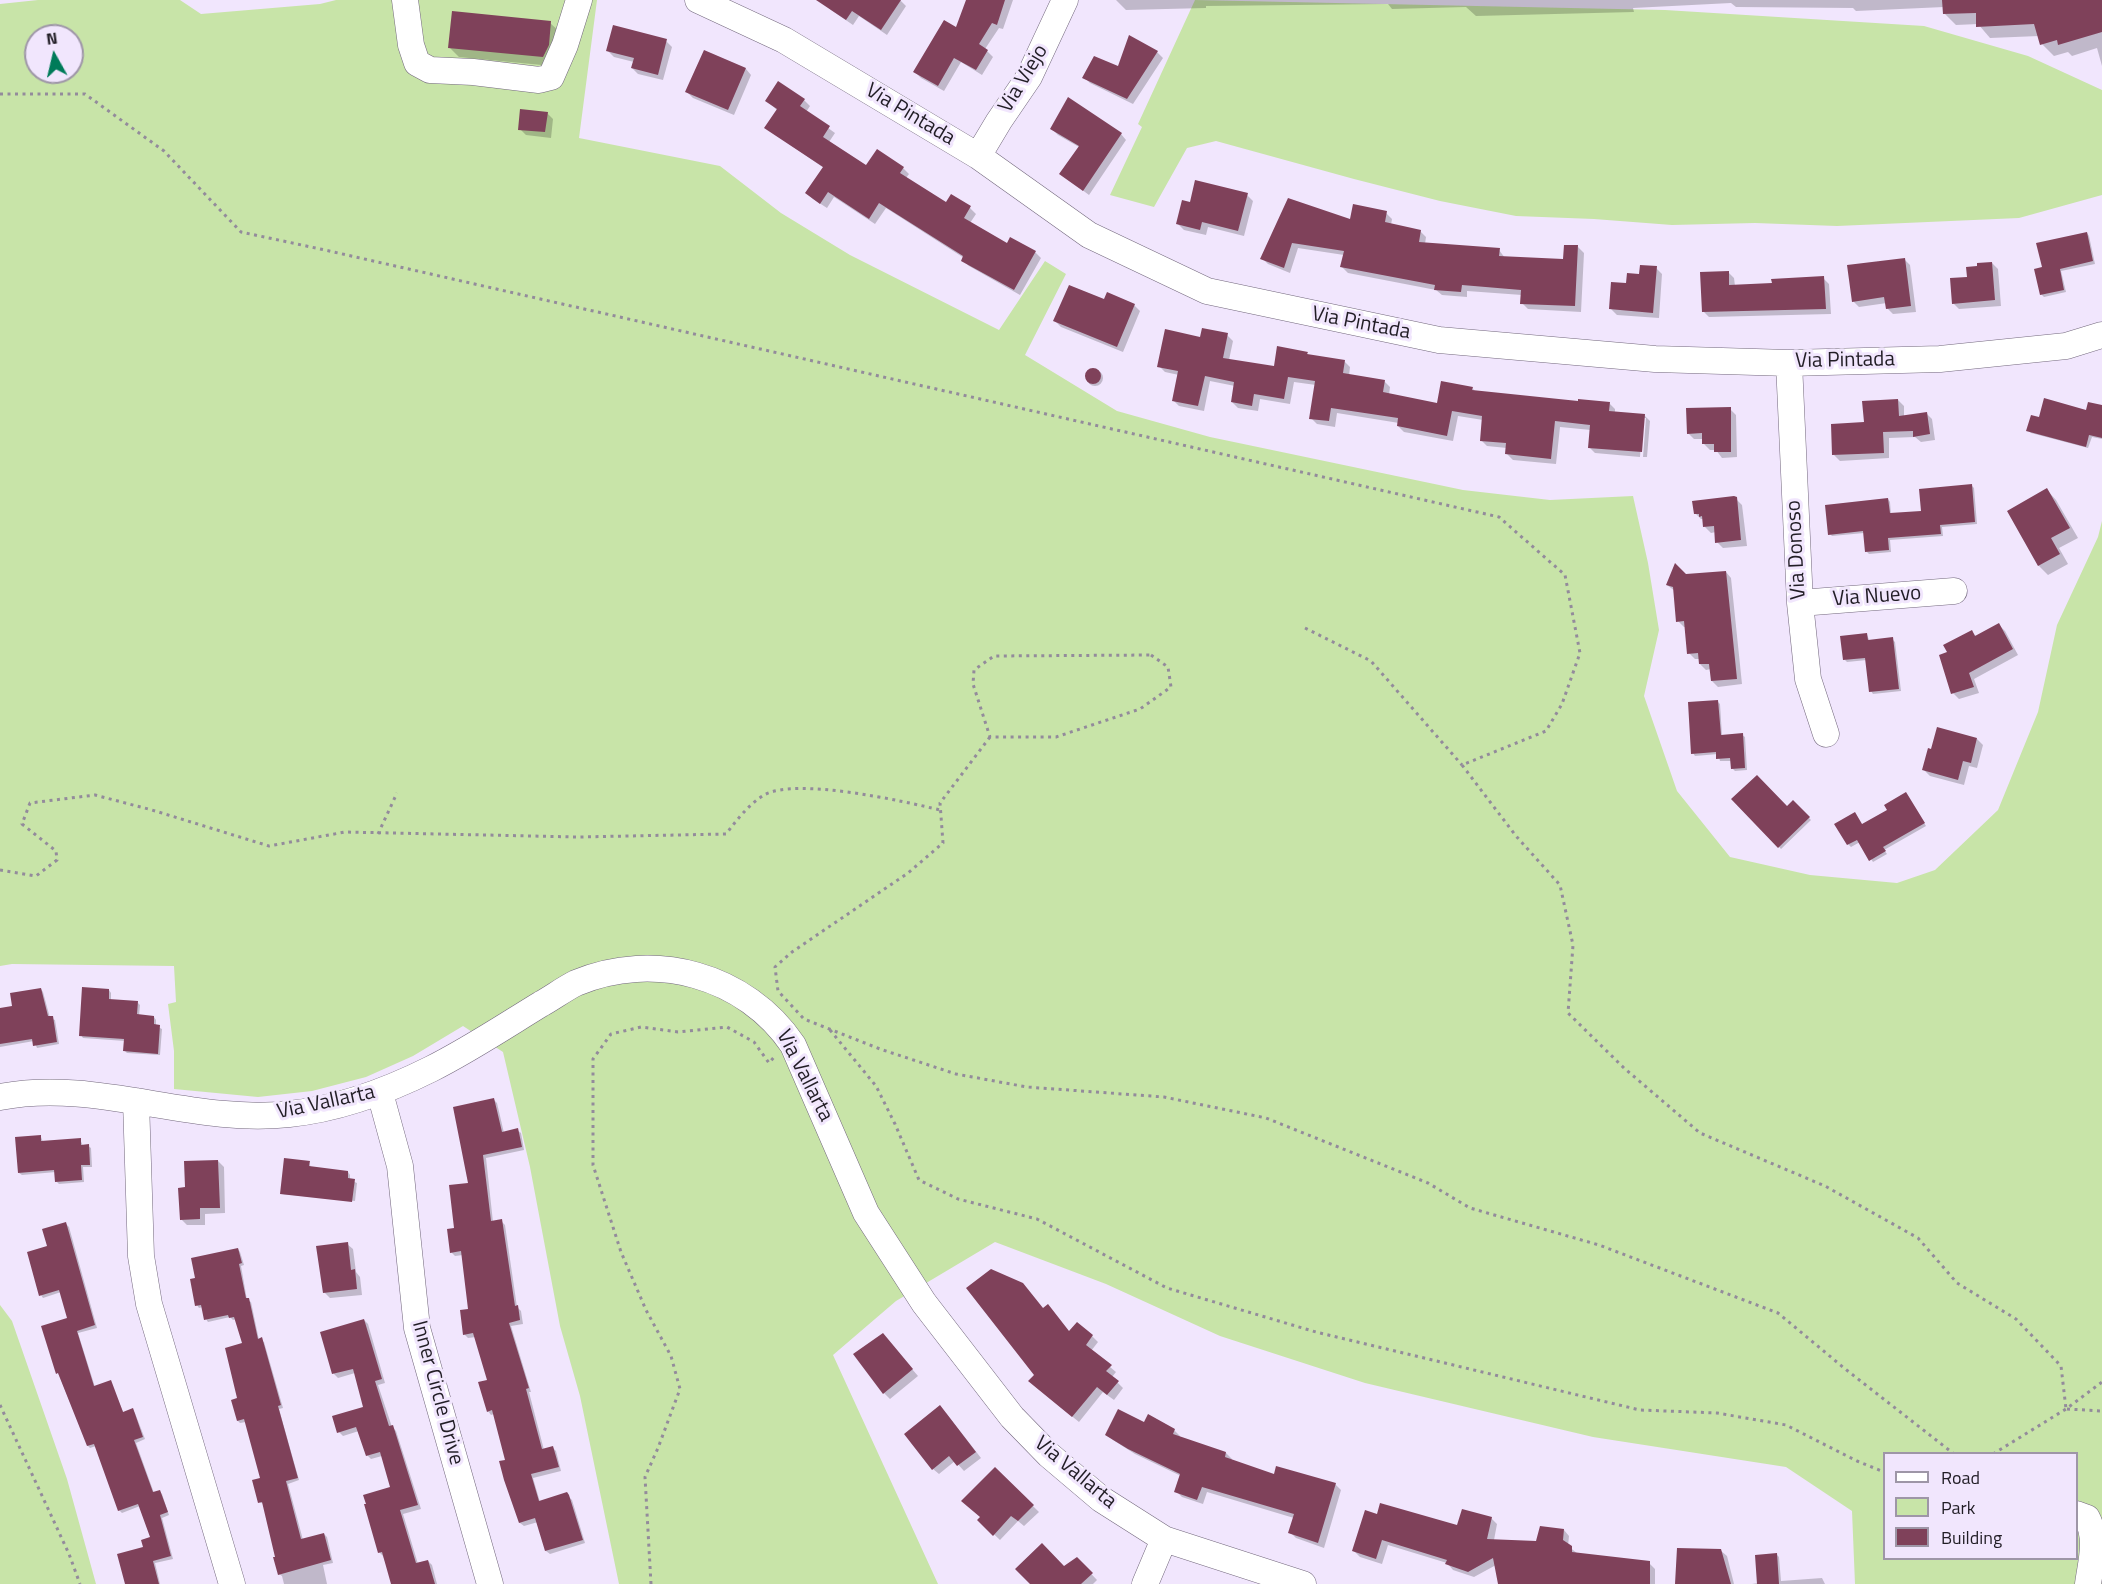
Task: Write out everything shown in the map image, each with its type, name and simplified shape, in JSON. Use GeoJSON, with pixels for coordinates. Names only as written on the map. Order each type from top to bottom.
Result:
{"type":"FeatureCollection","features":[{"type":"Feature","properties":{"kind":"street"},"geometry":{"type":"LineString","coordinates":[[405,0],[411,45],[417,63],[430,70],[473,72],[539,80],[551,77],[559,62],[579,0]]}},
{"type":"Feature","properties":{"kind":"street","name":"Via Pintada"},"geometry":{"type":"LineString","coordinates":[[698,0],[784,40],[978,156],[1089,235],[1207,291],[1439,340],[1655,359],[1789,363],[1940,359],[2066,346],[2102,335]]}},
{"type":"Feature","properties":{"kind":"street","name":"Via Viejo"},"geometry":{"type":"LineString","coordinates":[[978,156],[1029,77],[1065,0]]}},
{"type":"Feature","properties":{"kind":"street","name":"Via Donoso"},"geometry":{"type":"LineString","coordinates":[[1789,363],[1800,603],[1808,679],[1826,734]]}},
{"type":"Feature","properties":{"kind":"street","name":"Via Nuevo"},"geometry":{"type":"LineString","coordinates":[[1800,603],[1954,591]]}},
{"type":"Feature","properties":{"kind":"street","name":"Via Vallarta"},"geometry":{"type":"LineString","coordinates":[[0,1096],[56,1092],[225,1114],[290,1114],[380,1093],[433,1068],[575,984],[621,970],[642,969],[689,972],[720,982],[750,1000],[776,1022],[790,1040],[825,1114],[866,1213],[924,1303],[1012,1417],[1049,1455],[1101,1499],[1164,1539],[1303,1584]]}},
{"type":"Feature","properties":{"kind":"street","name":"Inner Circle Drive"},"geometry":{"type":"LineString","coordinates":[[380,1093],[400,1166],[417,1328],[490,1584]]}},
{"type":"Feature","properties":{"kind":"street"},"geometry":{"type":"LineString","coordinates":[[136,1101],[141,1256],[149,1304],[232,1584]]}},
{"type":"Feature","properties":{"kind":"street"},"geometry":{"type":"LineString","coordinates":[[2078,1515],[2087,1518],[2094,1545],[2088,1584]]}},
{"type":"Feature","properties":{"kind":"street"},"geometry":{"type":"LineString","coordinates":[[1145,1584],[1164,1539]]}},
{"type":"Feature","properties":{"kind":"path"},"geometry":{"type":"LineString","coordinates":[[0,94],[85,94],[164,151],[241,232],[1499,517],[1565,575],[1580,653],[1562,704],[1546,731],[1462,765]]}},
{"type":"Feature","properties":{"kind":"path"},"geometry":{"type":"LineString","coordinates":[[1305,628],[1371,661],[1462,765],[1516,836],[1560,885],[1574,945],[1568,1013],[1624,1068],[1700,1133],[1825,1186],[1918,1238],[1957,1283],[2016,1319],[2061,1366],[2066,1409]]}},
{"type":"Feature","properties":{"kind":"path"},"geometry":{"type":"LineString","coordinates":[[1151,655],[1168,667],[1171,687],[1140,710],[1056,737],[990,737],[973,684],[974,670],[994,656],[1151,655]]}},
{"type":"Feature","properties":{"kind":"path"},"geometry":{"type":"LineString","coordinates":[[990,737],[940,803],[943,843],[908,873],[792,952],[775,967],[778,991],[804,1019],[956,1074],[1028,1087],[1164,1097],[1266,1118],[1305,1132],[1428,1183],[1470,1208],[1599,1245],[1778,1313],[1951,1452]]}},
{"type":"Feature","properties":{"kind":"path"},"geometry":{"type":"LineString","coordinates":[[0,870],[36,876],[57,861],[56,851],[22,824],[30,803],[95,795],[269,846],[345,832],[566,837],[726,834],[747,808],[766,794],[801,788],[882,796],[940,810]]}},
{"type":"Feature","properties":{"kind":"path"},"geometry":{"type":"LineString","coordinates":[[378,834],[397,793]]}},
{"type":"Feature","properties":{"kind":"path"},"geometry":{"type":"LineString","coordinates":[[651,1584],[645,1477],[680,1389],[671,1356],[646,1310],[621,1252],[593,1166],[593,1059],[611,1034],[640,1027],[678,1032],[727,1027],[754,1042],[769,1063],[808,1020]]}},
{"type":"Feature","properties":{"kind":"path"},"geometry":{"type":"LineString","coordinates":[[829,1029],[876,1086],[919,1180],[958,1199],[1036,1219],[1167,1288],[1316,1332],[1640,1410],[1717,1413],[1786,1425],[1883,1472]]}},
{"type":"Feature","properties":{"kind":"path"},"geometry":{"type":"LineString","coordinates":[[1996,1452],[2066,1409],[2102,1382]]}},
{"type":"Feature","properties":{"kind":"path"},"geometry":{"type":"LineString","coordinates":[[0,1405],[69,1554],[80,1584]]}},
{"type":"Feature","properties":{"kind":"path"},"geometry":{"type":"LineString","coordinates":[[2066,1409],[2102,1411]]}},
{"type":"Feature","properties":{"kind":"green space"},"geometry":{"type":"Polygon","coordinates":[[[38,0],[180,0],[201,14],[320,4],[336,0],[597,0],[579,138],[720,166],[781,213],[850,255],[999,330],[1045,261],[1066,274],[1025,355],[1117,411],[1210,437],[1463,490],[1550,500],[1633,496],[1648,563],[1659,630],[1644,696],[1677,791],[1730,857],[1810,875],[1897,883],[1935,870],[1998,810],[2038,712],[2057,625],[2098,537],[2102,521],[2102,1584],[1855,1584],[1852,1511],[1786,1467],[1593,1437],[1365,1383],[1220,1336],[1106,1284],[995,1242],[896,1301],[833,1355],[938,1584],[619,1584],[580,1396],[560,1326],[530,1167],[503,1052],[463,1026],[413,1056],[366,1077],[312,1091],[258,1097],[174,1089],[174,1051],[168,1004],[176,1002],[174,966],[12,964],[0,966],[0,4],[38,0]]]}},
{"type":"Feature","properties":{"kind":"green space"},"geometry":{"type":"Polygon","coordinates":[[[1195,0],[1665,10],[1924,26],[2028,56],[2102,90],[2102,195],[2019,218],[1837,226],[1755,223],[1672,225],[1516,216],[1440,201],[1216,141],[1187,148],[1154,207],[1110,195],[1142,127],[1138,124],[1195,0]]]}},
{"type":"Feature","properties":{"kind":"green space"},"geometry":{"type":"Polygon","coordinates":[[[0,1305],[12,1321],[67,1479],[96,1584],[0,1584],[0,1305]]]}},
{"type":"Feature","properties":{"kind":"building"},"geometry":{"type":"Polygon","coordinates":[[[816,0],[901,0],[881,30],[852,11],[846,20],[816,0]]]}},
{"type":"Feature","properties":{"kind":"building"},"geometry":{"type":"Polygon","coordinates":[[[966,0],[1005,0],[997,25],[992,23],[979,44],[988,50],[976,70],[954,58],[938,86],[913,72],[944,20],[956,27],[966,0]]]}},
{"type":"Feature","properties":{"kind":"building"},"geometry":{"type":"Polygon","coordinates":[[[1942,0],[2102,0],[2102,32],[2058,45],[2057,40],[2040,45],[2034,24],[1976,27],[1976,13],[1943,14],[1942,0]]]}},
{"type":"Feature","properties":{"kind":"building"},"geometry":{"type":"Polygon","coordinates":[[[452,11],[551,21],[549,45],[543,57],[448,48],[452,11]]]}},
{"type":"Feature","properties":{"kind":"building"},"geometry":{"type":"Polygon","coordinates":[[[613,25],[667,39],[658,75],[631,68],[634,58],[606,51],[613,25]]]}},
{"type":"Feature","properties":{"kind":"building"},"geometry":{"type":"Polygon","coordinates":[[[1129,35],[1158,51],[1127,99],[1082,78],[1094,56],[1118,66],[1129,35]]]}},
{"type":"Feature","properties":{"kind":"building"},"geometry":{"type":"Polygon","coordinates":[[[704,50],[746,68],[728,110],[685,92],[704,50]]]}},
{"type":"Feature","properties":{"kind":"building"},"geometry":{"type":"Polygon","coordinates":[[[778,81],[805,99],[800,106],[830,126],[823,137],[866,165],[877,149],[904,167],[900,173],[946,202],[951,194],[971,206],[964,218],[1007,243],[1010,237],[1036,251],[1014,290],[961,261],[963,256],[879,203],[869,219],[828,192],[820,204],[805,193],[823,167],[764,128],[777,109],[765,101],[778,81]]]}},
{"type":"Feature","properties":{"kind":"building"},"geometry":{"type":"Polygon","coordinates":[[[1068,97],[1122,133],[1083,191],[1059,174],[1079,146],[1050,129],[1068,97]]]}},
{"type":"Feature","properties":{"kind":"building"},"geometry":{"type":"Polygon","coordinates":[[[520,109],[548,112],[545,132],[518,130],[520,109]]]}},
{"type":"Feature","properties":{"kind":"building"},"geometry":{"type":"Polygon","coordinates":[[[1195,180],[1248,193],[1238,231],[1202,222],[1200,230],[1176,224],[1182,200],[1190,202],[1195,180]]]}},
{"type":"Feature","properties":{"kind":"building"},"geometry":{"type":"Polygon","coordinates":[[[1288,198],[1350,219],[1353,204],[1387,211],[1385,222],[1421,230],[1419,242],[1500,248],[1499,256],[1563,259],[1564,245],[1578,245],[1575,306],[1520,304],[1521,290],[1462,285],[1461,292],[1434,290],[1435,285],[1340,267],[1344,251],[1292,243],[1284,268],[1260,259],[1288,198]]]}},
{"type":"Feature","properties":{"kind":"building"},"geometry":{"type":"Polygon","coordinates":[[[2087,232],[2093,261],[2060,269],[2064,290],[2040,295],[2034,269],[2042,267],[2036,243],[2087,232]]]}},
{"type":"Feature","properties":{"kind":"building"},"geometry":{"type":"Polygon","coordinates":[[[1905,258],[1911,306],[1886,309],[1884,297],[1852,302],[1847,265],[1905,258]]]}},
{"type":"Feature","properties":{"kind":"building"},"geometry":{"type":"Polygon","coordinates":[[[1992,262],[1995,300],[1952,304],[1950,278],[1967,277],[1966,267],[1977,266],[1977,263],[1992,262]]]}},
{"type":"Feature","properties":{"kind":"building"},"geometry":{"type":"Polygon","coordinates":[[[1640,265],[1657,266],[1653,313],[1609,309],[1611,282],[1626,283],[1627,273],[1639,274],[1640,265]]]}},
{"type":"Feature","properties":{"kind":"building"},"geometry":{"type":"Polygon","coordinates":[[[1729,271],[1729,285],[1772,283],[1771,279],[1824,276],[1826,309],[1702,312],[1700,272],[1729,271]]]}},
{"type":"Feature","properties":{"kind":"building"},"geometry":{"type":"Polygon","coordinates":[[[1069,285],[1104,299],[1107,292],[1135,304],[1117,347],[1053,321],[1069,285]]]}},
{"type":"Feature","properties":{"kind":"building"},"geometry":{"type":"Polygon","coordinates":[[[1202,328],[1228,333],[1223,358],[1274,366],[1277,346],[1308,352],[1307,354],[1345,360],[1343,373],[1385,380],[1383,392],[1437,403],[1441,381],[1473,387],[1472,390],[1610,402],[1609,411],[1645,414],[1642,452],[1588,448],[1590,425],[1555,421],[1551,459],[1505,454],[1506,443],[1480,441],[1482,416],[1452,411],[1447,436],[1397,426],[1398,418],[1331,408],[1329,421],[1309,419],[1315,381],[1288,377],[1284,399],[1254,394],[1252,406],[1231,402],[1234,382],[1205,376],[1198,406],[1172,401],[1178,371],[1157,367],[1165,329],[1200,337],[1202,328]]]}},
{"type":"Feature","properties":{"kind":"building"},"geometry":{"type":"Polygon","coordinates":[[[1093,368],[1101,376],[1093,384],[1085,376],[1093,368]]]}},
{"type":"Feature","properties":{"kind":"building"},"geometry":{"type":"Polygon","coordinates":[[[2044,398],[2086,410],[2088,402],[2102,405],[2102,438],[2089,435],[2086,447],[2026,431],[2031,415],[2039,417],[2044,398]]]}},
{"type":"Feature","properties":{"kind":"building"},"geometry":{"type":"Polygon","coordinates":[[[1898,399],[1899,416],[1927,412],[1930,434],[1913,437],[1913,431],[1883,432],[1884,453],[1832,455],[1831,424],[1864,422],[1862,401],[1898,399]]]}},
{"type":"Feature","properties":{"kind":"building"},"geometry":{"type":"Polygon","coordinates":[[[1731,407],[1731,452],[1714,452],[1714,444],[1702,444],[1702,433],[1687,434],[1686,408],[1731,407]]]}},
{"type":"Feature","properties":{"kind":"building"},"geometry":{"type":"Polygon","coordinates":[[[1972,484],[1975,522],[1940,525],[1941,534],[1888,538],[1889,550],[1865,552],[1863,531],[1828,535],[1825,505],[1888,498],[1890,513],[1921,511],[1919,489],[1972,484]]]}},
{"type":"Feature","properties":{"kind":"building"},"geometry":{"type":"Polygon","coordinates":[[[2047,488],[2070,528],[2051,538],[2060,554],[2038,566],[2007,511],[2047,488]]]}},
{"type":"Feature","properties":{"kind":"building"},"geometry":{"type":"Polygon","coordinates":[[[1737,497],[1741,540],[1715,543],[1714,526],[1703,527],[1702,516],[1694,514],[1692,501],[1737,497]]]}},
{"type":"Feature","properties":{"kind":"building"},"geometry":{"type":"Polygon","coordinates":[[[1675,563],[1686,574],[1726,571],[1737,679],[1711,681],[1709,664],[1699,664],[1698,653],[1687,654],[1684,621],[1676,622],[1673,587],[1666,585],[1675,563]]]}},
{"type":"Feature","properties":{"kind":"building"},"geometry":{"type":"Polygon","coordinates":[[[1999,623],[2013,649],[1969,673],[1974,687],[1951,694],[1939,655],[1947,652],[1943,645],[1972,630],[1975,636],[1999,623]]]}},
{"type":"Feature","properties":{"kind":"building"},"geometry":{"type":"Polygon","coordinates":[[[1867,633],[1868,640],[1893,637],[1899,689],[1869,692],[1865,658],[1843,660],[1840,636],[1867,633]]]}},
{"type":"Feature","properties":{"kind":"building"},"geometry":{"type":"Polygon","coordinates":[[[1718,700],[1721,735],[1743,733],[1745,768],[1731,769],[1730,758],[1716,759],[1716,752],[1691,754],[1688,702],[1718,700]]]}},
{"type":"Feature","properties":{"kind":"building"},"geometry":{"type":"Polygon","coordinates":[[[1937,727],[1977,738],[1971,763],[1963,761],[1958,780],[1922,770],[1937,727]]]}},
{"type":"Feature","properties":{"kind":"building"},"geometry":{"type":"Polygon","coordinates":[[[1757,775],[1787,806],[1793,800],[1810,817],[1778,848],[1731,799],[1757,775]]]}},
{"type":"Feature","properties":{"kind":"building"},"geometry":{"type":"Polygon","coordinates":[[[1906,792],[1925,823],[1883,847],[1886,851],[1869,861],[1857,840],[1847,845],[1834,824],[1855,812],[1862,824],[1887,810],[1884,805],[1906,792]]]}},
{"type":"Feature","properties":{"kind":"building"},"geometry":{"type":"Polygon","coordinates":[[[82,987],[109,989],[109,999],[138,1001],[137,1014],[154,1016],[154,1024],[160,1025],[158,1054],[123,1051],[124,1039],[79,1036],[82,987]]]}},
{"type":"Feature","properties":{"kind":"building"},"geometry":{"type":"Polygon","coordinates":[[[41,988],[48,1016],[53,1016],[57,1042],[33,1046],[32,1039],[0,1044],[0,1008],[12,1006],[10,993],[41,988]]]}},
{"type":"Feature","properties":{"kind":"building"},"geometry":{"type":"Polygon","coordinates":[[[494,1098],[502,1132],[518,1128],[522,1147],[483,1155],[491,1221],[502,1219],[515,1306],[518,1305],[520,1320],[509,1323],[529,1388],[526,1389],[542,1449],[553,1446],[559,1467],[531,1474],[539,1501],[567,1492],[583,1540],[545,1551],[535,1518],[519,1523],[504,1480],[499,1461],[505,1460],[492,1410],[487,1412],[478,1382],[487,1380],[473,1333],[463,1335],[460,1310],[468,1309],[461,1251],[450,1253],[447,1229],[454,1228],[449,1185],[468,1183],[453,1107],[494,1098]]]}},
{"type":"Feature","properties":{"kind":"building"},"geometry":{"type":"Polygon","coordinates":[[[41,1135],[41,1141],[81,1138],[81,1145],[89,1144],[90,1165],[81,1165],[82,1180],[55,1182],[54,1170],[18,1173],[15,1137],[41,1135]]]}},
{"type":"Feature","properties":{"kind":"building"},"geometry":{"type":"Polygon","coordinates":[[[284,1158],[310,1161],[309,1166],[348,1171],[348,1178],[355,1179],[352,1202],[280,1194],[284,1158]]]}},
{"type":"Feature","properties":{"kind":"building"},"geometry":{"type":"Polygon","coordinates":[[[218,1160],[220,1208],[200,1208],[200,1219],[180,1220],[178,1188],[185,1187],[184,1161],[218,1160]]]}},
{"type":"Feature","properties":{"kind":"building"},"geometry":{"type":"Polygon","coordinates":[[[66,1222],[95,1325],[77,1331],[94,1386],[111,1380],[123,1412],[133,1408],[143,1437],[134,1440],[153,1492],[160,1490],[168,1512],[160,1515],[171,1556],[153,1561],[159,1584],[125,1584],[117,1554],[143,1547],[141,1540],[150,1537],[138,1504],[118,1511],[94,1444],[87,1446],[58,1373],[56,1374],[41,1326],[67,1318],[59,1290],[39,1296],[27,1252],[47,1246],[42,1229],[66,1222]]]}},
{"type":"Feature","properties":{"kind":"building"},"geometry":{"type":"Polygon","coordinates":[[[348,1242],[351,1270],[355,1269],[357,1289],[323,1293],[316,1246],[348,1242]]]}},
{"type":"Feature","properties":{"kind":"building"},"geometry":{"type":"Polygon","coordinates":[[[238,1248],[246,1298],[249,1298],[258,1339],[262,1337],[298,1478],[286,1481],[301,1539],[324,1533],[331,1560],[278,1575],[262,1502],[258,1503],[252,1480],[260,1478],[244,1419],[237,1421],[231,1400],[237,1398],[225,1348],[242,1343],[234,1317],[229,1318],[228,1315],[204,1320],[201,1305],[195,1306],[190,1279],[195,1278],[191,1258],[238,1248]]]}},
{"type":"Feature","properties":{"kind":"building"},"geometry":{"type":"Polygon","coordinates":[[[991,1269],[1023,1283],[1043,1308],[1048,1304],[1069,1331],[1077,1322],[1093,1335],[1086,1345],[1112,1365],[1106,1371],[1119,1381],[1107,1395],[1097,1387],[1072,1417],[1028,1381],[1034,1375],[966,1288],[991,1269]]]}},
{"type":"Feature","properties":{"kind":"building"},"geometry":{"type":"Polygon","coordinates":[[[364,1319],[382,1379],[375,1381],[389,1426],[393,1425],[418,1505],[400,1510],[416,1563],[428,1560],[435,1584],[391,1584],[382,1552],[378,1553],[363,1495],[390,1487],[380,1452],[366,1456],[356,1427],[337,1433],[332,1416],[363,1407],[353,1369],[332,1374],[320,1332],[364,1319]]]}},
{"type":"Feature","properties":{"kind":"building"},"geometry":{"type":"Polygon","coordinates":[[[883,1333],[913,1369],[883,1394],[853,1354],[883,1333]]]}},
{"type":"Feature","properties":{"kind":"building"},"geometry":{"type":"Polygon","coordinates":[[[940,1405],[976,1452],[957,1466],[949,1456],[932,1470],[904,1434],[940,1405]]]}},
{"type":"Feature","properties":{"kind":"building"},"geometry":{"type":"Polygon","coordinates":[[[1118,1409],[1144,1422],[1148,1414],[1175,1429],[1173,1434],[1226,1452],[1225,1457],[1274,1474],[1276,1466],[1336,1483],[1318,1543],[1288,1533],[1294,1514],[1202,1487],[1197,1500],[1174,1492],[1180,1474],[1128,1449],[1105,1435],[1118,1409]]]}},
{"type":"Feature","properties":{"kind":"building"},"geometry":{"type":"Polygon","coordinates":[[[995,1467],[1034,1505],[1018,1521],[1011,1516],[993,1536],[977,1520],[980,1517],[961,1501],[995,1467]]]}},
{"type":"Feature","properties":{"kind":"building"},"geometry":{"type":"Polygon","coordinates":[[[1380,1503],[1457,1525],[1462,1509],[1492,1517],[1487,1539],[1536,1541],[1540,1526],[1564,1529],[1563,1540],[1572,1546],[1572,1552],[1650,1561],[1650,1584],[1498,1584],[1493,1558],[1468,1572],[1445,1564],[1447,1560],[1382,1540],[1376,1559],[1352,1551],[1365,1510],[1377,1514],[1380,1503]]]}},
{"type":"Feature","properties":{"kind":"building"},"geometry":{"type":"Polygon","coordinates":[[[1042,1543],[1064,1566],[1077,1557],[1093,1573],[1081,1584],[1030,1584],[1015,1569],[1042,1543]]]}},
{"type":"Feature","properties":{"kind":"building"},"geometry":{"type":"Polygon","coordinates":[[[1677,1548],[1721,1549],[1731,1584],[1675,1584],[1677,1548]]]}},
{"type":"Feature","properties":{"kind":"building"},"geometry":{"type":"Polygon","coordinates":[[[1777,1553],[1779,1584],[1757,1584],[1755,1555],[1777,1553]]]}}]}
